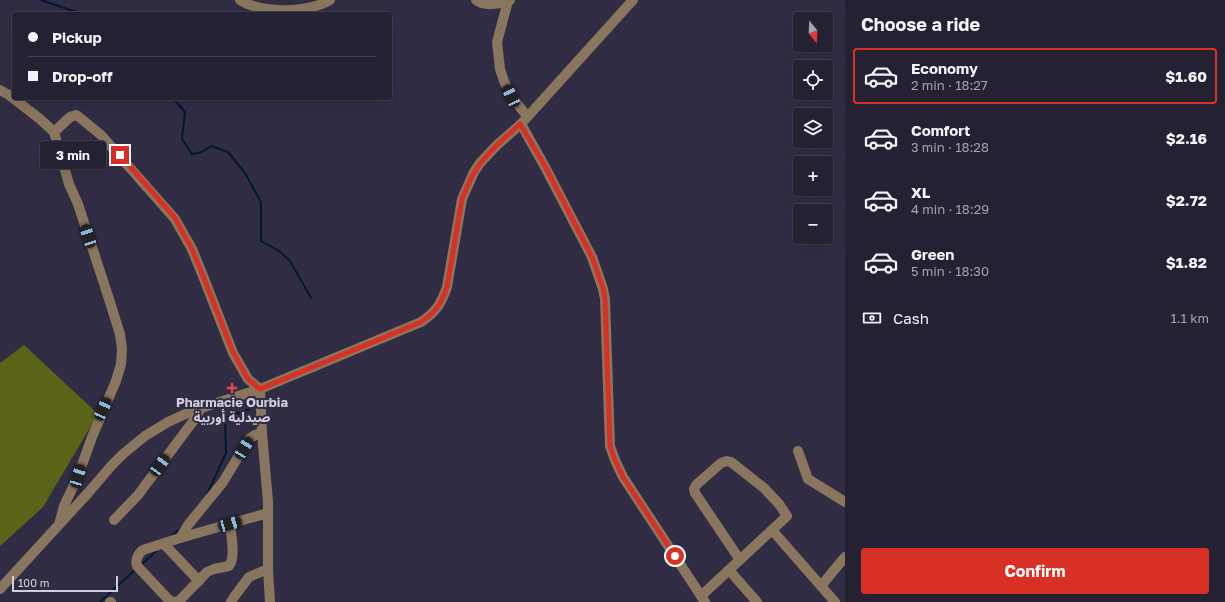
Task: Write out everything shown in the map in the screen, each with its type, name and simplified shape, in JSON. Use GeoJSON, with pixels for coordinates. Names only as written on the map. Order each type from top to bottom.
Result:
{"type":"FeatureCollection","features":[{"type":"Feature","properties":{"kind":"street"},"geometry":{"type":"LineString","coordinates":[[240,0],[252,6],[281,10],[330,0]]}},
{"type":"Feature","properties":{"kind":"street"},"geometry":{"type":"LineString","coordinates":[[476,0],[487,4],[509,0],[497,42],[500,69],[504,81],[545,166],[592,257],[603,288],[605,300],[610,446],[623,477],[703,599],[729,570],[740,560],[787,516],[779,504],[764,488],[731,462],[727,461],[722,463],[696,484],[694,489],[695,493],[740,560]]}},
{"type":"Feature","properties":{"kind":"street"},"geometry":{"type":"LineString","coordinates":[[0,589],[112,465],[145,436],[168,422],[201,408],[260,389],[421,322],[432,314],[441,301],[447,287],[462,199],[474,172],[497,145],[524,120],[633,0]]}},
{"type":"Feature","properties":{"kind":"street"},"geometry":{"type":"LineString","coordinates":[[0,90],[12,97]]}},
{"type":"Feature","properties":{"kind":"street"},"geometry":{"type":"LineString","coordinates":[[15,100],[54,132],[69,184],[78,204],[120,334],[122,349],[121,364],[116,381],[92,437],[74,488],[64,506],[59,524]]}},
{"type":"Feature","properties":{"kind":"street"},"geometry":{"type":"LineString","coordinates":[[54,132],[73,115],[79,117],[101,135],[175,218],[192,249],[233,352],[248,379],[260,389],[268,502],[268,569],[270,602]]}},
{"type":"Feature","properties":{"kind":"street"},"geometry":{"type":"LineString","coordinates":[[114,520],[138,495],[194,420],[201,408]]}},
{"type":"Feature","properties":{"kind":"street"},"geometry":{"type":"LineString","coordinates":[[180,538],[188,525],[223,482],[249,439],[262,433]]}},
{"type":"Feature","properties":{"kind":"street"},"geometry":{"type":"LineString","coordinates":[[798,451],[808,479],[845,502]]}},
{"type":"Feature","properties":{"kind":"street"},"geometry":{"type":"LineString","coordinates":[[173,602],[168,599],[137,566],[136,563],[138,555],[143,550],[268,513]]}},
{"type":"Feature","properties":{"kind":"street"},"geometry":{"type":"LineString","coordinates":[[176,602],[180,600],[207,572],[229,566],[231,564],[232,554],[230,524]]}},
{"type":"Feature","properties":{"kind":"street"},"geometry":{"type":"LineString","coordinates":[[772,530],[835,602]]}},
{"type":"Feature","properties":{"kind":"street"},"geometry":{"type":"LineString","coordinates":[[164,544],[199,581]]}},
{"type":"Feature","properties":{"kind":"street"},"geometry":{"type":"LineString","coordinates":[[821,586],[845,557]]}},
{"type":"Feature","properties":{"kind":"street"},"geometry":{"type":"LineString","coordinates":[[231,602],[249,577],[268,569]]}},
{"type":"Feature","properties":{"kind":"street"},"geometry":{"type":"LineString","coordinates":[[729,570],[757,602]]}},
{"type":"Feature","properties":{"kind":"green space"},"geometry":{"type":"Polygon","coordinates":[[[24,345],[98,414],[43,507],[0,546],[0,363],[24,345]]]}},
{"type":"Feature","properties":{"kind":"waterway"},"geometry":{"type":"LineString","coordinates":[[41,0],[76,12]]}},
{"type":"Feature","properties":{"kind":"waterway"},"geometry":{"type":"LineString","coordinates":[[175,100],[185,112],[182,139],[192,154],[202,152],[211,146],[228,152],[245,173],[261,202],[261,241],[279,251],[290,261],[311,298]]}},
{"type":"Feature","properties":{"kind":"waterway"},"geometry":{"type":"LineString","coordinates":[[207,494],[226,453],[225,418],[252,408]]}},
{"type":"Feature","properties":{"kind":"waterway"},"geometry":{"type":"LineString","coordinates":[[172,536],[182,527]]}},
{"type":"Feature","properties":{"kind":"waterway"},"geometry":{"type":"LineString","coordinates":[[141,565],[157,550]]}},
{"type":"Feature","properties":{"kind":"waterway"},"geometry":{"type":"LineString","coordinates":[[100,602],[136,569]]}},
{"type":"Feature","properties":{"kind":"place","name":"Pharmacie Ourbia صيدلية أوربية"},"geometry":{"type":"Point","coordinates":[232,388]}},
{"type":"Feature","properties":{"kind":"route"},"geometry":{"type":"LineString","coordinates":[[120,155],[175,218],[192,249],[233,352],[248,379],[260,389],[380,340],[421,322],[432,314],[444,296],[447,287],[462,199],[474,172],[497,145],[520,124],[545,166],[592,257],[603,288],[605,300],[610,446],[615,460],[623,477],[675,556]]}}]}
